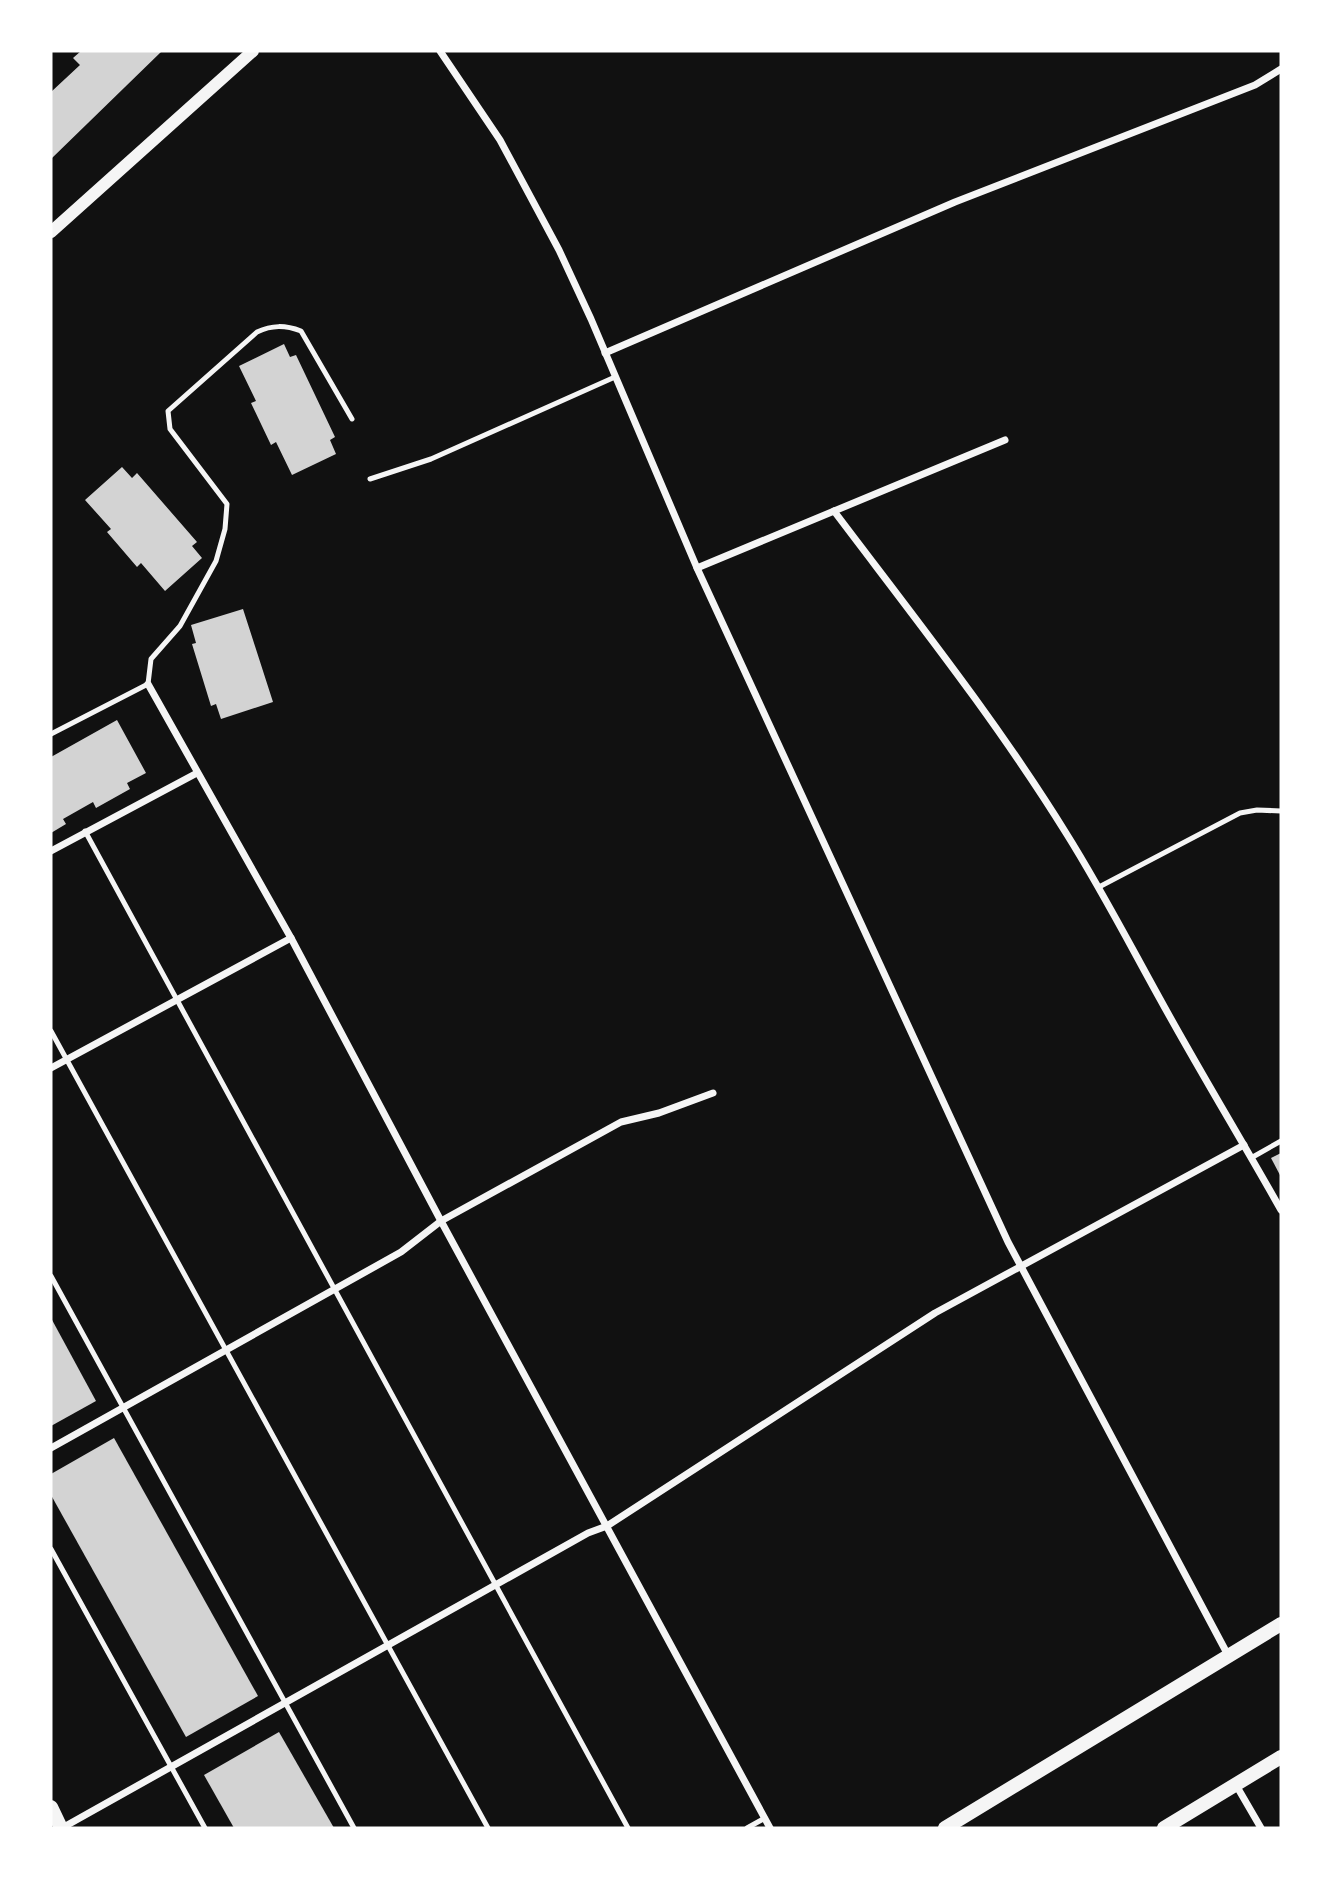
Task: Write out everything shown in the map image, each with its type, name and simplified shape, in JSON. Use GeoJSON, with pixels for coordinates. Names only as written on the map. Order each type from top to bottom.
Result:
{"type":"FeatureCollection","features":[{"type":"Feature","properties":{"kind":"main road"},"geometry":{"type":"LineString","coordinates":[[945,1828],[1281,1624]]}},
{"type":"Feature","properties":{"kind":"main road"},"geometry":{"type":"LineString","coordinates":[[1164,1828],[1281,1757]]}},
{"type":"Feature","properties":{"kind":"main road"},"geometry":{"type":"LineString","coordinates":[[51,1807],[61,1828]]}},
{"type":"Feature","properties":{"kind":"street"},"geometry":{"type":"LineString","coordinates":[[53,226],[253,51]]}},
{"type":"Feature","properties":{"kind":"street"},"geometry":{"type":"LineString","coordinates":[[440,51],[475,99],[559,250],[606,353],[697,568],[1020,1266],[1229,1657]]}},
{"type":"Feature","properties":{"kind":"street"},"geometry":{"type":"LineString","coordinates":[[606,353],[956,202],[1255,85],[1281,69]]}},
{"type":"Feature","properties":{"kind":"street"},"geometry":{"type":"LineString","coordinates":[[697,568],[1005,440]]}},
{"type":"Feature","properties":{"kind":"street"},"geometry":{"type":"LineString","coordinates":[[834,511],[1009,744],[1099,887],[1281,1210]]}},
{"type":"Feature","properties":{"kind":"street"},"geometry":{"type":"LineString","coordinates":[[148,684],[291,938],[770,1828]]}},
{"type":"Feature","properties":{"kind":"street"},"geometry":{"type":"LineString","coordinates":[[51,851],[197,773]]}},
{"type":"Feature","properties":{"kind":"street"},"geometry":{"type":"LineString","coordinates":[[51,1068],[291,938]]}},
{"type":"Feature","properties":{"kind":"street"},"geometry":{"type":"LineString","coordinates":[[51,1448],[401,1252],[441,1221],[621,1122],[659,1113],[713,1093]]}},
{"type":"Feature","properties":{"kind":"street"},"geometry":{"type":"LineString","coordinates":[[61,1828],[588,1533],[607,1526],[934,1313],[1244,1145]]}},
{"type":"Feature","properties":{"kind":"street"},"geometry":{"type":"LineString","coordinates":[[1235,1785],[1261,1828]]}},
{"type":"Feature","properties":{"kind":"lane"},"geometry":{"type":"LineString","coordinates":[[51,734],[148,684],[150,659],[180,626],[216,561],[225,529],[227,505],[170,429],[168,411],[257,332],[267,327],[279,326],[301,331],[352,419]]}},
{"type":"Feature","properties":{"kind":"lane"},"geometry":{"type":"LineString","coordinates":[[370,479],[431,459],[615,377]]}},
{"type":"Feature","properties":{"kind":"lane"},"geometry":{"type":"LineString","coordinates":[[1099,887],[1240,813],[1256,810],[1281,811]]}},
{"type":"Feature","properties":{"kind":"lane"},"geometry":{"type":"LineString","coordinates":[[85,831],[628,1828]]}},
{"type":"Feature","properties":{"kind":"lane"},"geometry":{"type":"LineString","coordinates":[[51,1031],[488,1828]]}},
{"type":"Feature","properties":{"kind":"lane"},"geometry":{"type":"LineString","coordinates":[[1251,1158],[1281,1141]]}},
{"type":"Feature","properties":{"kind":"lane"},"geometry":{"type":"LineString","coordinates":[[51,1276],[354,1828]]}},
{"type":"Feature","properties":{"kind":"lane"},"geometry":{"type":"LineString","coordinates":[[51,1549],[205,1828]]}},
{"type":"Feature","properties":{"kind":"lane"},"geometry":{"type":"LineString","coordinates":[[747,1828],[765,1818]]}},
{"type":"Feature","properties":{"kind":"building"},"geometry":{"type":"Polygon","coordinates":[[[81,51],[162,51],[51,159],[51,92],[80,65],[73,58],[81,51]]]}},
{"type":"Feature","properties":{"kind":"building"},"geometry":{"type":"Polygon","coordinates":[[[284,344],[290,357],[296,355],[335,437],[330,440],[336,454],[292,475],[276,442],[271,445],[251,403],[256,401],[239,366],[284,344]]]}},
{"type":"Feature","properties":{"kind":"building"},"geometry":{"type":"Polygon","coordinates":[[[122,467],[132,478],[137,473],[197,542],[192,546],[202,558],[165,591],[141,563],[137,567],[107,532],[111,529],[85,500],[122,467]]]}},
{"type":"Feature","properties":{"kind":"building"},"geometry":{"type":"Polygon","coordinates":[[[243,609],[273,702],[221,719],[216,704],[211,706],[192,644],[196,643],[191,625],[243,609]]]}},
{"type":"Feature","properties":{"kind":"building"},"geometry":{"type":"Polygon","coordinates":[[[117,720],[146,773],[127,783],[130,789],[96,808],[93,802],[63,819],[66,824],[51,833],[51,757],[117,720]]]}},
{"type":"Feature","properties":{"kind":"building"},"geometry":{"type":"Polygon","coordinates":[[[1281,1153],[1281,1177],[1271,1158],[1281,1153]]]}},
{"type":"Feature","properties":{"kind":"building"},"geometry":{"type":"Polygon","coordinates":[[[51,1318],[96,1401],[51,1426],[51,1318]]]}},
{"type":"Feature","properties":{"kind":"building"},"geometry":{"type":"Polygon","coordinates":[[[114,1438],[258,1696],[186,1737],[51,1495],[51,1474],[114,1438]]]}},
{"type":"Feature","properties":{"kind":"building"},"geometry":{"type":"Polygon","coordinates":[[[279,1732],[334,1828],[234,1828],[204,1775],[279,1732]]]}}]}
